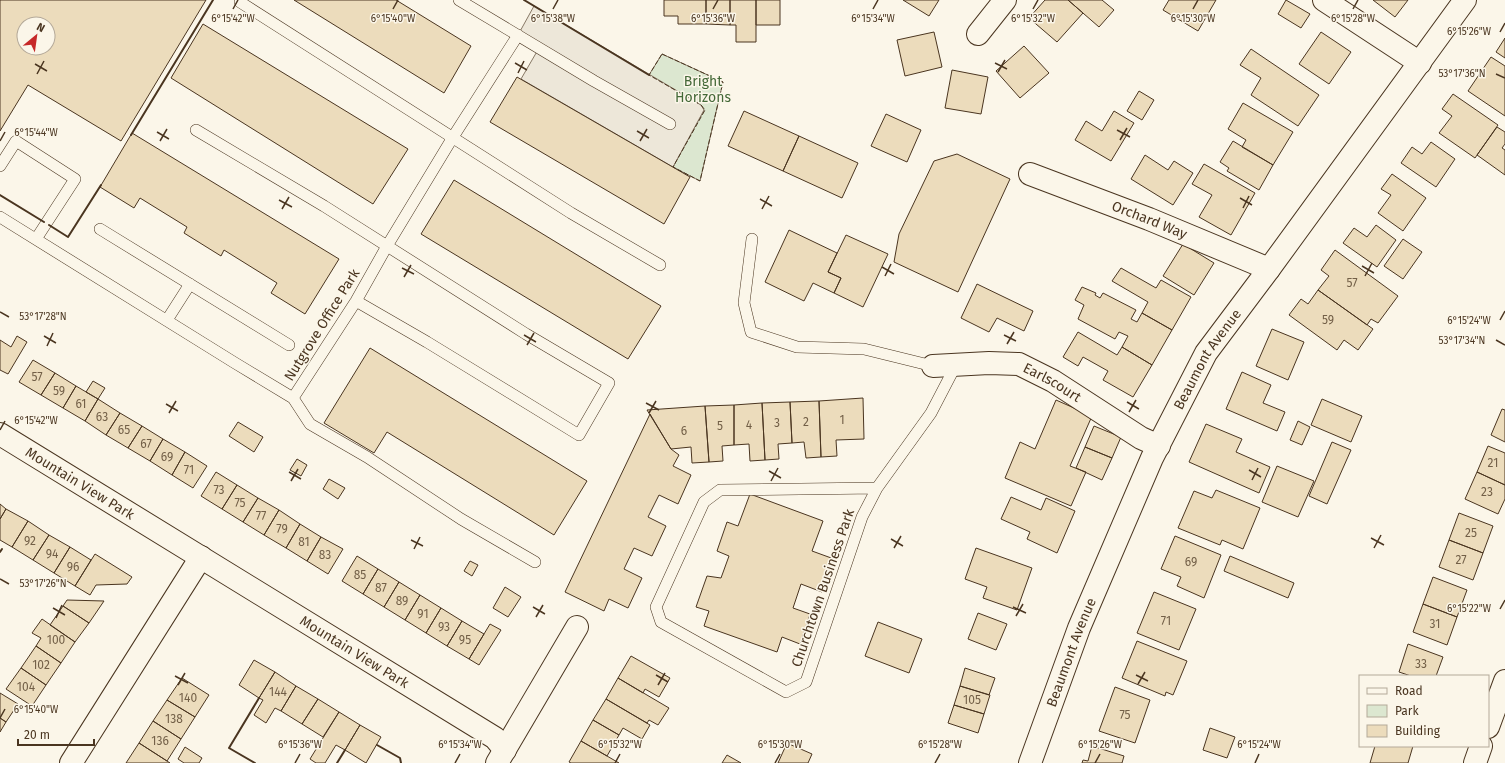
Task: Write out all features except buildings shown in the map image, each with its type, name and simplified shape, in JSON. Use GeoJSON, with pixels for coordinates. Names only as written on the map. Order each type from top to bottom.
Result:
{"type":"FeatureCollection","features":[{"type":"Feature","properties":{"kind":"street"},"geometry":{"type":"LineString","coordinates":[[978,34],[1005,0]]}},
{"type":"Feature","properties":{"kind":"street"},"geometry":{"type":"LineString","coordinates":[[1324,0],[1420,62]]}},
{"type":"Feature","properties":{"kind":"street","name":"Beaumont Avenue"},"geometry":{"type":"LineString","coordinates":[[1030,763],[1079,628],[1159,446],[1206,353],[1465,0]]}},
{"type":"Feature","properties":{"kind":"street","name":"Orchard Way"},"geometry":{"type":"LineString","coordinates":[[1030,174],[1149,219],[1269,269]]}},
{"type":"Feature","properties":{"kind":"street","name":"Earlscourt"},"geometry":{"type":"LineString","coordinates":[[933,366],[988,363],[1019,364],[1053,381],[1142,438],[1159,446]]}},
{"type":"Feature","properties":{"kind":"street","name":"Mountain View Park"},"geometry":{"type":"LineString","coordinates":[[0,434],[495,738],[501,756]]}},
{"type":"Feature","properties":{"kind":"street"},"geometry":{"type":"LineString","coordinates":[[71,763],[201,557]]}},
{"type":"Feature","properties":{"kind":"street"},"geometry":{"type":"LineString","coordinates":[[501,756],[577,627]]}},
{"type":"Feature","properties":{"kind":"street"},"geometry":{"type":"LineString","coordinates":[[1489,724],[1505,682]]}},
{"type":"Feature","properties":{"kind":"street"},"geometry":{"type":"LineString","coordinates":[[1475,763],[1481,747]]}},
{"type":"Feature","properties":{"kind":"lane"},"geometry":{"type":"LineString","coordinates":[[459,0],[670,124]]}},
{"type":"Feature","properties":{"kind":"lane"},"geometry":{"type":"LineString","coordinates":[[240,2],[571,212],[660,265]]}},
{"type":"Feature","properties":{"kind":"lane","name":"Nutgrove Office Park"},"geometry":{"type":"LineString","coordinates":[[0,217],[293,398],[356,301],[387,246],[453,137],[518,35]]}},
{"type":"Feature","properties":{"kind":"lane"},"geometry":{"type":"LineString","coordinates":[[196,130],[324,206],[526,334],[609,383],[579,435],[428,342],[356,301]]}},
{"type":"Feature","properties":{"kind":"lane"},"geometry":{"type":"LineString","coordinates":[[0,166],[16,141],[75,179],[36,239]]}},
{"type":"Feature","properties":{"kind":"lane"},"geometry":{"type":"LineString","coordinates":[[100,229],[289,345]]}},
{"type":"Feature","properties":{"kind":"lane"},"geometry":{"type":"LineString","coordinates":[[752,239],[744,303],[751,332],[797,347],[864,349],[933,366]]}},
{"type":"Feature","properties":{"kind":"lane"},"geometry":{"type":"LineString","coordinates":[[166,320],[190,284]]}},
{"type":"Feature","properties":{"kind":"lane","name":"Churchtown Business Park"},"geometry":{"type":"LineString","coordinates":[[877,488],[720,490],[704,502],[656,607],[661,622],[786,692],[806,682],[862,517],[877,488],[931,413],[956,365]]}},
{"type":"Feature","properties":{"kind":"lane"},"geometry":{"type":"LineString","coordinates":[[293,398],[310,424],[367,457],[461,519],[535,562]]}},
{"type":"Feature","properties":{"kind":"green space","name":"Bright Horizons"},"geometry":{"type":"Polygon","coordinates":[[[662,54],[723,82],[700,181],[673,167],[704,110],[701,105],[649,75],[662,54]]]}},
{"type":"Feature","properties":{"kind":"shaded area"},"geometry":{"type":"Polygon","coordinates":[[[534,6],[701,105],[704,110],[673,167],[521,79],[539,48],[518,35],[534,6]]]}},
{"type":"Feature","properties":{"kind":"fence"},"geometry":{"type":"LineString","coordinates":[[662,54],[723,82],[700,181],[673,167],[705,110],[701,105],[649,75],[662,54]]}},
{"type":"Feature","properties":{"kind":"wall"},"geometry":{"type":"LineString","coordinates":[[131,135],[213,0]]}},
{"type":"Feature","properties":{"kind":"wall"},"geometry":{"type":"LineString","coordinates":[[524,0],[649,75]]}},
{"type":"Feature","properties":{"kind":"wall"},"geometry":{"type":"LineString","coordinates":[[49,225],[68,237],[101,185]]}},
{"type":"Feature","properties":{"kind":"wall"},"geometry":{"type":"LineString","coordinates":[[0,195],[44,222]]}},
{"type":"Feature","properties":{"kind":"wall"},"geometry":{"type":"LineString","coordinates":[[255,763],[229,748],[259,698]]}},
{"type":"Feature","properties":{"kind":"wall"},"geometry":{"type":"LineString","coordinates":[[377,745],[400,758],[401,763]]}},
{"type":"Feature","properties":{"kind":"wall"},"geometry":{"type":"LineString","coordinates":[[337,763],[345,750]]}}]}
